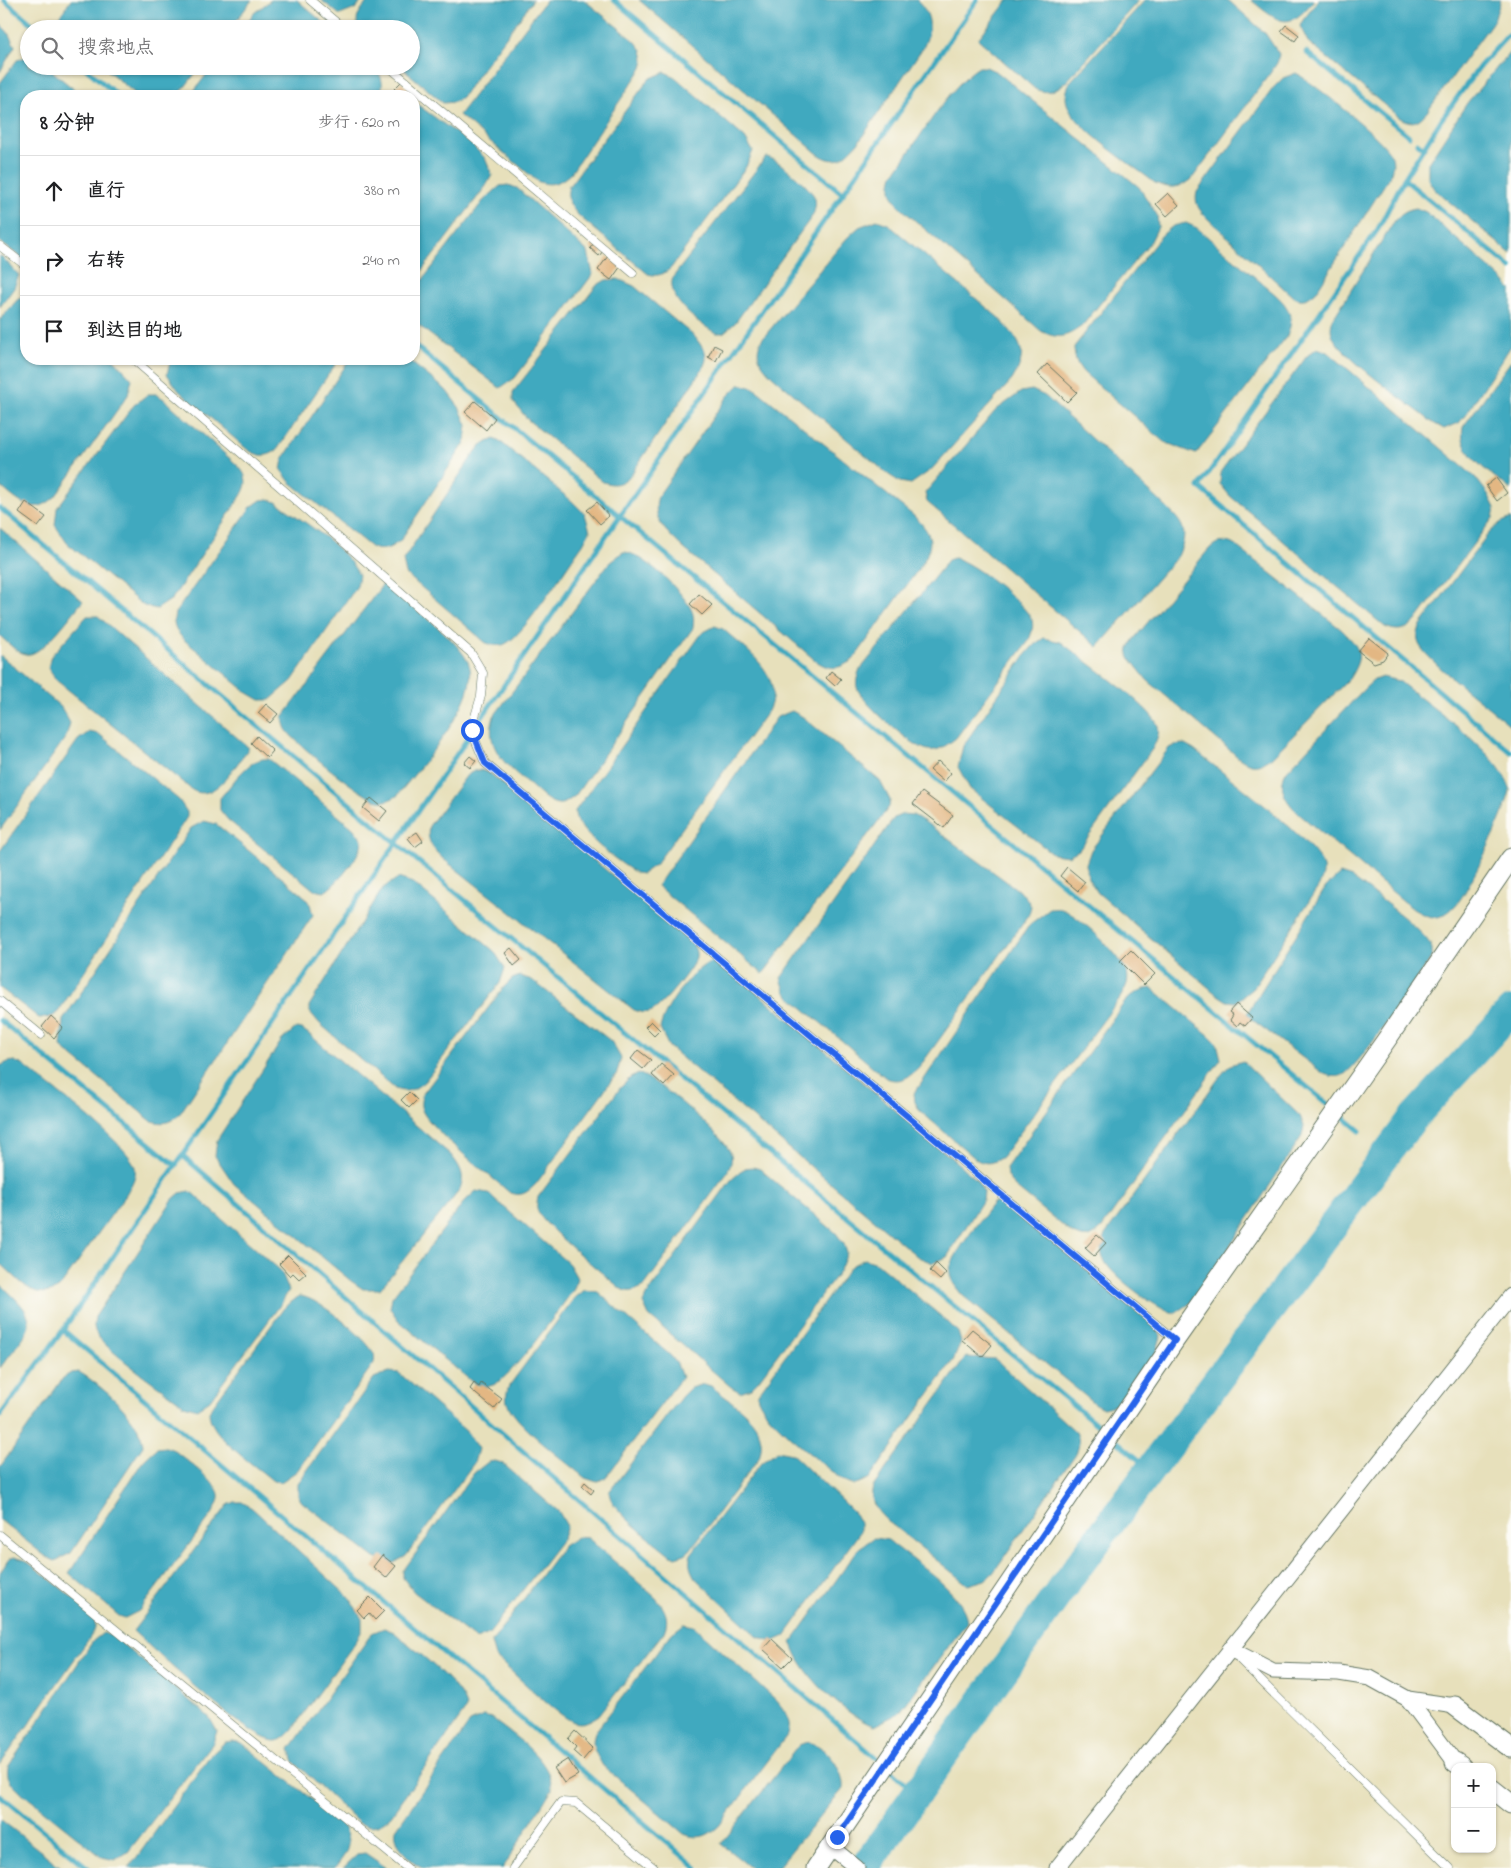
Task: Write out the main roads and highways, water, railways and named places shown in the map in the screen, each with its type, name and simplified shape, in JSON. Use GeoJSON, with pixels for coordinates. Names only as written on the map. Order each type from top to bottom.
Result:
{"type":"FeatureCollection","features":[{"type":"Feature","properties":{"kind":"water"},"geometry":{"type":"Polygon","coordinates":[[[71,0],[252,0],[237,20],[60,20],[59,17],[71,0]]]}},
{"type":"Feature","properties":{"kind":"water"},"geometry":{"type":"Polygon","coordinates":[[[271,0],[297,0],[320,20],[249,20],[254,13],[271,0]]]}},
{"type":"Feature","properties":{"kind":"water"},"geometry":{"type":"Polygon","coordinates":[[[321,0],[363,0],[355,9],[340,15],[321,0]]]}},
{"type":"Feature","properties":{"kind":"water"},"geometry":{"type":"Polygon","coordinates":[[[369,0],[533,0],[462,97],[455,102],[443,103],[410,75],[420,75],[420,20],[357,20],[361,10],[369,0]]]}},
{"type":"Feature","properties":{"kind":"water"},"geometry":{"type":"Polygon","coordinates":[[[546,0],[584,0],[635,41],[642,50],[644,60],[642,68],[571,173],[559,182],[551,184],[537,181],[459,115],[546,0]]]}},
{"type":"Feature","properties":{"kind":"water"},"geometry":{"type":"Polygon","coordinates":[[[639,0],[917,0],[926,11],[929,27],[924,46],[858,143],[849,153],[835,160],[818,154],[639,0]]]}},
{"type":"Feature","properties":{"kind":"water"},"geometry":{"type":"Polygon","coordinates":[[[1008,0],[1139,0],[1067,81],[1056,89],[1044,92],[1035,89],[978,39],[1008,0]]]}},
{"type":"Feature","properties":{"kind":"water"},"geometry":{"type":"Polygon","coordinates":[[[1145,0],[1228,0],[1265,33],[1279,54],[1277,63],[1271,72],[1191,180],[1178,186],[1169,187],[1155,183],[1107,147],[1094,137],[1074,116],[1066,100],[1069,83],[1145,0]]]}},
{"type":"Feature","properties":{"kind":"water"},"geometry":{"type":"Polygon","coordinates":[[[1251,0],[1314,0],[1298,17],[1284,21],[1269,14],[1251,0]]]}},
{"type":"Feature","properties":{"kind":"water"},"geometry":{"type":"Polygon","coordinates":[[[1319,0],[1501,0],[1494,20],[1427,112],[1418,120],[1412,122],[1400,118],[1308,42],[1300,26],[1319,0]]]}},
{"type":"Feature","properties":{"kind":"water"},"geometry":{"type":"Polygon","coordinates":[[[0,24],[7,31],[15,46],[0,72],[0,24]]]}},
{"type":"Feature","properties":{"kind":"water"},"geometry":{"type":"Polygon","coordinates":[[[1511,51],[1511,254],[1434,189],[1428,179],[1428,163],[1467,103],[1511,51]]]}},
{"type":"Feature","properties":{"kind":"water"},"geometry":{"type":"Polygon","coordinates":[[[20,59],[20,75],[57,75],[75,90],[20,90],[20,257],[0,242],[0,83],[17,60],[20,59]]]}},
{"type":"Feature","properties":{"kind":"water"},"geometry":{"type":"Polygon","coordinates":[[[979,67],[986,67],[997,72],[1139,187],[1157,215],[1158,227],[1151,241],[1082,326],[1067,335],[1052,336],[1041,331],[902,209],[892,194],[893,175],[945,101],[968,75],[979,67]]]}},
{"type":"Feature","properties":{"kind":"water"},"geometry":{"type":"Polygon","coordinates":[[[665,72],[675,77],[745,138],[753,151],[746,167],[671,268],[655,275],[648,274],[580,217],[570,203],[568,191],[569,186],[649,79],[665,72]]]}},
{"type":"Feature","properties":{"kind":"water"},"geometry":{"type":"Polygon","coordinates":[[[1296,73],[1364,126],[1387,149],[1393,162],[1390,176],[1316,292],[1308,298],[1302,299],[1292,296],[1207,218],[1196,200],[1197,192],[1274,87],[1283,78],[1296,73]]]}},
{"type":"Feature","properties":{"kind":"water"},"geometry":{"type":"Polygon","coordinates":[[[113,75],[194,75],[183,90],[131,90],[113,75]]]}},
{"type":"Feature","properties":{"kind":"water"},"geometry":{"type":"Polygon","coordinates":[[[206,75],[380,75],[382,84],[381,90],[195,90],[206,75]]]}},
{"type":"Feature","properties":{"kind":"water"},"geometry":{"type":"Polygon","coordinates":[[[420,106],[471,144],[485,158],[492,175],[486,186],[420,273],[420,106]]]}},
{"type":"Feature","properties":{"kind":"water"},"geometry":{"type":"Polygon","coordinates":[[[766,157],[771,158],[792,173],[811,191],[816,204],[813,215],[735,323],[723,333],[716,333],[701,324],[685,310],[674,294],[673,277],[766,157]]]}},
{"type":"Feature","properties":{"kind":"water"},"geometry":{"type":"Polygon","coordinates":[[[508,185],[517,188],[588,252],[593,274],[515,378],[500,388],[420,327],[420,283],[483,201],[500,186],[508,185]]]}},
{"type":"Feature","properties":{"kind":"water"},"geometry":{"type":"Polygon","coordinates":[[[1416,208],[1426,212],[1511,289],[1511,346],[1459,423],[1444,429],[1433,423],[1379,382],[1350,357],[1340,347],[1333,337],[1331,330],[1333,319],[1391,226],[1401,214],[1416,208]]]}},
{"type":"Feature","properties":{"kind":"water"},"geometry":{"type":"Polygon","coordinates":[[[877,220],[888,224],[1000,319],[1013,334],[1020,347],[1021,354],[1021,361],[1012,380],[931,470],[911,484],[900,482],[889,475],[772,376],[758,355],[762,339],[847,238],[859,227],[877,220]]]}},
{"type":"Feature","properties":{"kind":"water"},"geometry":{"type":"Polygon","coordinates":[[[1186,223],[1197,228],[1276,295],[1287,308],[1290,318],[1287,336],[1196,454],[1164,442],[1084,373],[1076,361],[1074,351],[1074,347],[1162,235],[1173,226],[1186,223]]]}},
{"type":"Feature","properties":{"kind":"water"},"geometry":{"type":"Polygon","coordinates":[[[0,255],[19,275],[14,288],[0,307],[0,255]]]}},
{"type":"Feature","properties":{"kind":"water"},"geometry":{"type":"Polygon","coordinates":[[[618,279],[634,286],[695,337],[705,351],[706,360],[703,368],[630,476],[624,481],[611,484],[603,482],[528,420],[513,401],[513,392],[597,285],[606,280],[618,279]]]}},
{"type":"Feature","properties":{"kind":"water"},"geometry":{"type":"Polygon","coordinates":[[[20,298],[20,365],[119,365],[132,379],[128,395],[55,497],[47,503],[33,507],[20,502],[0,486],[0,320],[20,298]]]}},
{"type":"Feature","properties":{"kind":"water"},"geometry":{"type":"Polygon","coordinates":[[[1317,348],[1328,352],[1475,477],[1488,494],[1495,508],[1493,518],[1415,622],[1404,629],[1393,630],[1385,627],[1230,496],[1220,484],[1221,471],[1307,356],[1317,348]]]}},
{"type":"Feature","properties":{"kind":"water"},"geometry":{"type":"Polygon","coordinates":[[[1511,361],[1511,490],[1471,455],[1465,446],[1463,427],[1511,361]]]}},
{"type":"Feature","properties":{"kind":"water"},"geometry":{"type":"Polygon","coordinates":[[[169,365],[335,365],[277,450],[262,455],[248,450],[179,391],[167,374],[169,365]]]}},
{"type":"Feature","properties":{"kind":"water"},"geometry":{"type":"Polygon","coordinates":[[[346,365],[415,365],[446,390],[459,407],[467,425],[465,443],[400,541],[383,549],[372,548],[290,482],[281,470],[283,459],[346,365]]]}},
{"type":"Feature","properties":{"kind":"water"},"geometry":{"type":"Polygon","coordinates":[[[740,384],[754,388],[914,516],[925,528],[930,538],[929,549],[922,564],[853,660],[839,667],[826,666],[816,661],[682,547],[661,524],[658,518],[656,504],[658,496],[728,396],[740,384]]]}},
{"type":"Feature","properties":{"kind":"water"},"geometry":{"type":"Polygon","coordinates":[[[1032,390],[1045,396],[1161,502],[1179,520],[1184,532],[1184,539],[1178,556],[1098,647],[927,502],[925,493],[996,410],[1021,392],[1032,390]]]}},
{"type":"Feature","properties":{"kind":"water"},"geometry":{"type":"Polygon","coordinates":[[[148,394],[156,394],[164,399],[236,464],[243,471],[246,479],[241,496],[172,599],[157,609],[144,606],[67,543],[55,525],[57,508],[134,405],[148,394]]]}},
{"type":"Feature","properties":{"kind":"water"},"geometry":{"type":"Polygon","coordinates":[[[494,439],[502,443],[573,502],[585,514],[590,531],[557,582],[523,628],[505,644],[498,646],[486,643],[406,574],[403,560],[473,455],[481,445],[494,439]]]}},
{"type":"Feature","properties":{"kind":"water"},"geometry":{"type":"Polygon","coordinates":[[[269,499],[278,503],[333,544],[352,564],[359,575],[357,586],[292,681],[270,700],[260,700],[248,693],[183,639],[174,621],[175,613],[251,507],[261,500],[269,499]]]}},
{"type":"Feature","properties":{"kind":"water"},"geometry":{"type":"Polygon","coordinates":[[[1511,519],[1511,726],[1434,662],[1424,652],[1419,644],[1418,637],[1421,625],[1488,534],[1500,523],[1511,519]]]}},
{"type":"Feature","properties":{"kind":"water"},"geometry":{"type":"Polygon","coordinates":[[[0,528],[83,601],[48,642],[32,654],[18,651],[0,636],[0,528]]]}},
{"type":"Feature","properties":{"kind":"water"},"geometry":{"type":"Polygon","coordinates":[[[1227,542],[1235,545],[1342,630],[1353,642],[1358,653],[1357,664],[1349,679],[1272,757],[1259,764],[1248,763],[1239,758],[1147,680],[1128,656],[1133,640],[1209,549],[1218,543],[1227,542]]]}},
{"type":"Feature","properties":{"kind":"water"},"geometry":{"type":"Polygon","coordinates":[[[623,552],[631,553],[640,558],[671,583],[692,611],[694,618],[693,628],[575,796],[563,804],[554,803],[543,797],[506,764],[500,756],[492,738],[491,727],[494,716],[609,563],[623,552]]]}},
{"type":"Feature","properties":{"kind":"water"},"geometry":{"type":"Polygon","coordinates":[[[954,558],[973,567],[997,584],[1020,604],[1028,613],[1033,623],[1028,642],[956,738],[940,749],[928,750],[901,734],[879,715],[862,697],[857,688],[857,681],[859,671],[948,560],[954,558]]]}},
{"type":"Feature","properties":{"kind":"water"},"geometry":{"type":"Polygon","coordinates":[[[383,584],[429,619],[451,640],[467,660],[471,674],[467,692],[459,711],[434,750],[397,796],[379,801],[346,782],[294,739],[285,727],[283,717],[383,584]]]}},
{"type":"Feature","properties":{"kind":"water"},"geometry":{"type":"Polygon","coordinates":[[[87,616],[98,616],[249,748],[217,787],[209,792],[201,793],[192,790],[56,680],[48,668],[51,656],[87,616]]]}},
{"type":"Feature","properties":{"kind":"water"},"geometry":{"type":"Polygon","coordinates":[[[715,626],[723,629],[752,655],[768,675],[772,686],[772,698],[768,711],[656,864],[642,874],[636,873],[619,862],[589,836],[576,819],[575,811],[702,633],[715,626]]]}},
{"type":"Feature","properties":{"kind":"water"},"geometry":{"type":"Polygon","coordinates":[[[1044,638],[1061,642],[1114,682],[1143,707],[1158,726],[1153,748],[1079,850],[1068,856],[1053,854],[970,789],[958,767],[963,746],[1026,654],[1044,638]]]}},
{"type":"Feature","properties":{"kind":"water"},"geometry":{"type":"Polygon","coordinates":[[[0,655],[61,707],[70,723],[66,737],[0,830],[0,655]]]}},
{"type":"Feature","properties":{"kind":"water"},"geometry":{"type":"Polygon","coordinates":[[[1382,677],[1399,681],[1462,730],[1492,760],[1503,774],[1510,788],[1504,810],[1472,880],[1455,906],[1447,913],[1438,917],[1428,916],[1413,909],[1299,814],[1287,800],[1283,791],[1285,773],[1364,689],[1374,680],[1382,677]]]}},
{"type":"Feature","properties":{"kind":"water"},"geometry":{"type":"Polygon","coordinates":[[[792,711],[803,717],[880,781],[890,800],[889,807],[763,974],[657,886],[777,717],[792,711]]]}},
{"type":"Feature","properties":{"kind":"water"},"geometry":{"type":"Polygon","coordinates":[[[89,732],[99,734],[179,800],[187,812],[187,817],[58,1012],[52,1017],[39,1018],[0,988],[0,851],[78,740],[89,732]]]}},
{"type":"Feature","properties":{"kind":"water"},"geometry":{"type":"Polygon","coordinates":[[[1183,744],[1194,750],[1284,822],[1315,852],[1323,867],[1323,875],[1319,886],[1253,988],[1236,1002],[1227,1001],[1215,993],[1098,893],[1088,878],[1086,864],[1091,850],[1169,748],[1183,744]]]}},
{"type":"Feature","properties":{"kind":"water"},"geometry":{"type":"Polygon","coordinates":[[[269,759],[353,828],[362,839],[359,852],[354,860],[335,883],[324,892],[314,890],[228,820],[220,810],[220,798],[242,772],[255,762],[269,759]]]}},
{"type":"Feature","properties":{"kind":"water"},"geometry":{"type":"Polygon","coordinates":[[[481,770],[491,774],[692,942],[696,953],[694,962],[677,986],[657,1008],[648,1012],[634,1010],[435,851],[428,836],[429,826],[467,775],[481,770]]]}},
{"type":"Feature","properties":{"kind":"water"},"geometry":{"type":"Polygon","coordinates":[[[903,814],[913,815],[925,822],[1014,887],[1025,896],[1031,906],[1029,915],[918,1069],[907,1077],[896,1080],[886,1078],[790,997],[785,991],[781,978],[894,818],[903,814]]]}},
{"type":"Feature","properties":{"kind":"water"},"geometry":{"type":"Polygon","coordinates":[[[204,821],[216,824],[303,895],[310,904],[313,915],[179,1115],[172,1120],[162,1123],[150,1120],[61,1047],[63,1020],[191,828],[204,821]]]}},
{"type":"Feature","properties":{"kind":"water"},"geometry":{"type":"Polygon","coordinates":[[[1340,874],[1352,878],[1410,923],[1429,942],[1432,952],[1428,963],[1361,1058],[1343,1075],[1335,1077],[1324,1074],[1246,1015],[1326,887],[1340,874]]]}},
{"type":"Feature","properties":{"kind":"water"},"geometry":{"type":"Polygon","coordinates":[[[398,878],[413,883],[494,951],[505,968],[500,983],[425,1081],[408,1091],[395,1089],[320,1024],[310,1012],[309,1006],[383,888],[398,878]]]}},
{"type":"Feature","properties":{"kind":"water"},"geometry":{"type":"Polygon","coordinates":[[[1050,909],[1060,909],[1068,912],[1078,918],[1098,936],[1124,966],[1128,976],[1127,983],[1120,998],[1002,1157],[987,1163],[977,1160],[920,1111],[915,1102],[914,1094],[1030,924],[1050,909]]]}},
{"type":"Feature","properties":{"kind":"water"},"geometry":{"type":"Polygon","coordinates":[[[713,961],[720,961],[975,1178],[984,1192],[983,1200],[947,1257],[933,1263],[918,1257],[669,1047],[660,1029],[667,1011],[680,989],[689,979],[705,965],[713,961]]]}},
{"type":"Feature","properties":{"kind":"water"},"geometry":{"type":"Polygon","coordinates":[[[520,976],[532,980],[611,1041],[621,1058],[617,1073],[536,1184],[527,1191],[518,1194],[510,1193],[448,1141],[427,1119],[421,1105],[422,1095],[504,987],[512,979],[520,976]]]}},
{"type":"Feature","properties":{"kind":"water"},"geometry":{"type":"Polygon","coordinates":[[[1152,988],[1217,1043],[1221,1059],[1102,1228],[1089,1237],[1078,1236],[1073,1234],[1014,1186],[1007,1176],[1006,1168],[1124,1003],[1136,992],[1152,988]]]}},
{"type":"Feature","properties":{"kind":"water"},"geometry":{"type":"Polygon","coordinates":[[[296,1028],[302,1029],[310,1035],[451,1155],[461,1172],[462,1181],[459,1191],[380,1289],[363,1289],[351,1281],[234,1184],[215,1156],[217,1140],[282,1040],[296,1028]]]}},
{"type":"Feature","properties":{"kind":"water"},"geometry":{"type":"Polygon","coordinates":[[[14,1061],[23,1065],[103,1129],[129,1157],[135,1167],[134,1179],[125,1196],[59,1288],[50,1292],[42,1293],[27,1287],[0,1263],[0,1066],[14,1061]]]}},
{"type":"Feature","properties":{"kind":"water"},"geometry":{"type":"Polygon","coordinates":[[[1243,1061],[1300,1116],[1304,1126],[1302,1136],[1195,1300],[1176,1313],[1167,1311],[1140,1295],[1111,1270],[1105,1262],[1101,1250],[1105,1235],[1221,1075],[1230,1065],[1243,1061]]]}},
{"type":"Feature","properties":{"kind":"water"},"geometry":{"type":"Polygon","coordinates":[[[639,1074],[674,1096],[704,1122],[727,1146],[731,1154],[731,1160],[725,1176],[645,1285],[637,1290],[628,1291],[621,1289],[552,1229],[538,1212],[537,1205],[538,1197],[621,1087],[630,1078],[639,1074]]]}},
{"type":"Feature","properties":{"kind":"water"},"geometry":{"type":"Polygon","coordinates":[[[753,1167],[760,1169],[836,1233],[844,1244],[847,1253],[840,1270],[758,1381],[751,1388],[740,1392],[731,1387],[649,1316],[643,1303],[646,1296],[731,1180],[745,1168],[753,1167]]]}},
{"type":"Feature","properties":{"kind":"water"},"geometry":{"type":"Polygon","coordinates":[[[190,1191],[281,1271],[289,1290],[281,1304],[210,1400],[197,1409],[184,1405],[123,1360],[101,1340],[94,1329],[95,1317],[173,1199],[180,1193],[190,1191]]]}},
{"type":"Feature","properties":{"kind":"water"},"geometry":{"type":"Polygon","coordinates":[[[476,1191],[488,1193],[569,1264],[577,1278],[574,1289],[523,1357],[501,1380],[487,1386],[471,1381],[398,1320],[390,1308],[392,1297],[464,1202],[476,1191]]]}},
{"type":"Feature","properties":{"kind":"water"},"geometry":{"type":"Polygon","coordinates":[[[1005,1202],[1158,1329],[1161,1336],[1157,1351],[1124,1398],[1116,1405],[1103,1408],[1095,1404],[962,1295],[953,1283],[950,1270],[956,1256],[968,1236],[993,1203],[1005,1202]]]}},
{"type":"Feature","properties":{"kind":"water"},"geometry":{"type":"Polygon","coordinates":[[[865,1259],[877,1263],[948,1322],[958,1332],[961,1342],[954,1359],[870,1478],[854,1485],[842,1480],[794,1440],[769,1415],[757,1395],[851,1266],[865,1259]]]}},
{"type":"Feature","properties":{"kind":"water"},"geometry":{"type":"Polygon","coordinates":[[[0,1284],[23,1308],[28,1317],[29,1325],[20,1342],[0,1368],[0,1284]]]}},
{"type":"Feature","properties":{"kind":"water"},"geometry":{"type":"Polygon","coordinates":[[[585,1290],[598,1292],[671,1356],[677,1364],[682,1377],[606,1477],[597,1482],[585,1478],[531,1433],[513,1414],[507,1400],[509,1386],[575,1297],[585,1290]]]}},
{"type":"Feature","properties":{"kind":"water"},"geometry":{"type":"Polygon","coordinates":[[[299,1296],[316,1302],[338,1317],[366,1342],[375,1359],[297,1471],[281,1482],[273,1481],[224,1440],[211,1421],[209,1411],[284,1308],[299,1296]]]}},
{"type":"Feature","properties":{"kind":"water"},"geometry":{"type":"Polygon","coordinates":[[[966,1357],[995,1359],[1076,1432],[1079,1444],[1075,1455],[993,1573],[985,1580],[968,1585],[886,1520],[876,1509],[872,1497],[873,1487],[966,1357]]]}},
{"type":"Feature","properties":{"kind":"water"},"geometry":{"type":"Polygon","coordinates":[[[79,1372],[98,1385],[119,1404],[136,1426],[143,1446],[71,1553],[55,1561],[45,1556],[0,1520],[0,1467],[63,1378],[71,1373],[79,1372]]]}},
{"type":"Feature","properties":{"kind":"water"},"geometry":{"type":"Polygon","coordinates":[[[389,1372],[399,1373],[467,1432],[478,1449],[474,1463],[406,1556],[392,1564],[375,1558],[302,1502],[298,1496],[298,1483],[374,1378],[389,1372]]]}},
{"type":"Feature","properties":{"kind":"water"},"geometry":{"type":"Polygon","coordinates":[[[704,1384],[711,1386],[739,1408],[755,1425],[760,1435],[759,1458],[690,1550],[685,1554],[675,1557],[624,1516],[611,1500],[609,1492],[682,1396],[690,1388],[704,1384]]]}},
{"type":"Feature","properties":{"kind":"water"},"geometry":{"type":"Polygon","coordinates":[[[166,1447],[174,1450],[207,1477],[217,1489],[219,1499],[213,1513],[139,1611],[125,1618],[119,1616],[69,1573],[143,1461],[157,1448],[166,1447]]]}},
{"type":"Feature","properties":{"kind":"water"},"geometry":{"type":"Polygon","coordinates":[[[777,1451],[792,1454],[843,1502],[855,1514],[860,1523],[860,1532],[785,1636],[772,1642],[758,1637],[695,1578],[690,1561],[691,1554],[761,1463],[777,1451]]]}},
{"type":"Feature","properties":{"kind":"water"},"geometry":{"type":"Polygon","coordinates":[[[488,1462],[502,1463],[559,1512],[567,1526],[563,1538],[489,1634],[476,1639],[414,1592],[403,1578],[403,1571],[474,1473],[488,1462]]]}},
{"type":"Feature","properties":{"kind":"water"},"geometry":{"type":"Polygon","coordinates":[[[242,1502],[252,1508],[350,1598],[362,1619],[362,1630],[357,1640],[292,1730],[276,1741],[264,1738],[226,1712],[133,1631],[228,1505],[242,1502]]]}},
{"type":"Feature","properties":{"kind":"water"},"geometry":{"type":"Polygon","coordinates":[[[577,1537],[588,1538],[656,1598],[664,1610],[667,1622],[664,1632],[599,1715],[587,1722],[581,1723],[566,1718],[534,1692],[495,1657],[491,1643],[563,1546],[577,1537]]]}},
{"type":"Feature","properties":{"kind":"water"},"geometry":{"type":"Polygon","coordinates":[[[874,1538],[888,1540],[935,1577],[957,1600],[964,1611],[967,1622],[899,1713],[874,1726],[850,1713],[825,1692],[803,1666],[792,1642],[859,1548],[874,1538]]]}},
{"type":"Feature","properties":{"kind":"water"},"geometry":{"type":"Polygon","coordinates":[[[14,1557],[25,1560],[64,1590],[92,1616],[95,1625],[93,1633],[0,1765],[0,1573],[8,1560],[14,1557]]]}},
{"type":"Feature","properties":{"kind":"water"},"geometry":{"type":"Polygon","coordinates":[[[684,1624],[694,1626],[776,1700],[785,1712],[789,1724],[788,1734],[719,1826],[707,1835],[699,1837],[684,1834],[603,1766],[594,1750],[593,1742],[595,1732],[672,1633],[684,1624]]]}},
{"type":"Feature","properties":{"kind":"water"},"geometry":{"type":"Polygon","coordinates":[[[384,1628],[394,1632],[437,1668],[458,1690],[464,1700],[466,1709],[391,1816],[380,1824],[368,1826],[359,1823],[294,1762],[290,1749],[372,1633],[384,1628]]]}},
{"type":"Feature","properties":{"kind":"water"},"geometry":{"type":"Polygon","coordinates":[[[103,1633],[113,1636],[209,1717],[217,1731],[213,1743],[128,1852],[115,1860],[102,1857],[17,1789],[8,1776],[8,1767],[93,1641],[103,1633]]]}},
{"type":"Feature","properties":{"kind":"water"},"geometry":{"type":"Polygon","coordinates":[[[484,1716],[491,1718],[510,1732],[538,1758],[550,1778],[552,1789],[503,1868],[424,1868],[413,1862],[400,1847],[397,1841],[396,1829],[470,1722],[484,1716]]]}},
{"type":"Feature","properties":{"kind":"water"},"geometry":{"type":"Polygon","coordinates":[[[225,1742],[242,1743],[341,1823],[347,1836],[348,1847],[335,1868],[129,1868],[209,1757],[225,1742]]]}},
{"type":"Feature","properties":{"kind":"water"},"geometry":{"type":"Polygon","coordinates":[[[807,1742],[821,1748],[833,1760],[841,1774],[843,1789],[777,1868],[751,1868],[721,1844],[799,1745],[807,1742]]]}},
{"type":"Feature","properties":{"kind":"water"},"geometry":{"type":"Polygon","coordinates":[[[0,1819],[62,1868],[0,1868],[0,1819]]]}},
{"type":"Feature","properties":{"kind":"water"},"geometry":{"type":"Polygon","coordinates":[[[365,1853],[387,1868],[343,1868],[358,1854],[365,1853]]]}},
{"type":"Feature","properties":{"kind":"waterway"},"geometry":{"type":"LineString","coordinates":[[4,0],[27,20]]}},
{"type":"Feature","properties":{"kind":"waterway"},"geometry":{"type":"LineString","coordinates":[[614,0],[843,194]]}},
{"type":"Feature","properties":{"kind":"waterway"},"geometry":{"type":"LineString","coordinates":[[0,1416],[63,1330],[619,517],[977,0]]}},
{"type":"Feature","properties":{"kind":"waterway"},"geometry":{"type":"LineString","coordinates":[[1511,32],[1480,66],[1441,120],[1404,179],[1378,229],[1199,487],[1511,752]]}},
{"type":"Feature","properties":{"kind":"waterway"},"geometry":{"type":"LineString","coordinates":[[1306,52],[1409,136]]}},
{"type":"Feature","properties":{"kind":"waterway"},"geometry":{"type":"LineString","coordinates":[[94,75],[111,90]]}},
{"type":"Feature","properties":{"kind":"waterway"},"geometry":{"type":"LineString","coordinates":[[1417,143],[1424,148]]}},
{"type":"Feature","properties":{"kind":"waterway"},"geometry":{"type":"LineString","coordinates":[[1404,179],[1511,268]]}},
{"type":"Feature","properties":{"kind":"waterway"},"geometry":{"type":"LineString","coordinates":[[420,350],[1360,1131]]}},
{"type":"Feature","properties":{"kind":"waterway"},"geometry":{"type":"LineString","coordinates":[[0,508],[396,843],[1106,1432]]}},
{"type":"Feature","properties":{"kind":"waterway"},"geometry":{"type":"LineString","coordinates":[[864,1868],[1070,1577],[1414,1117],[1511,1011]]}},
{"type":"Feature","properties":{"kind":"waterway"},"geometry":{"type":"LineString","coordinates":[[0,1020],[175,1165]]}},
{"type":"Feature","properties":{"kind":"waterway"},"geometry":{"type":"LineString","coordinates":[[182,1155],[882,1763]]}},
{"type":"Feature","properties":{"kind":"waterway"},"geometry":{"type":"LineString","coordinates":[[63,1330],[697,1868]]}},
{"type":"Feature","properties":{"kind":"waterway"},"geometry":{"type":"LineString","coordinates":[[1113,1438],[1139,1460]]}},
{"type":"Feature","properties":{"kind":"waterway"},"geometry":{"type":"LineString","coordinates":[[889,1769],[904,1782]]}},
{"type":"Feature","properties":{"kind":"waterway"},"geometry":{"type":"LineString","coordinates":[[0,1795],[88,1868]]}}]}
